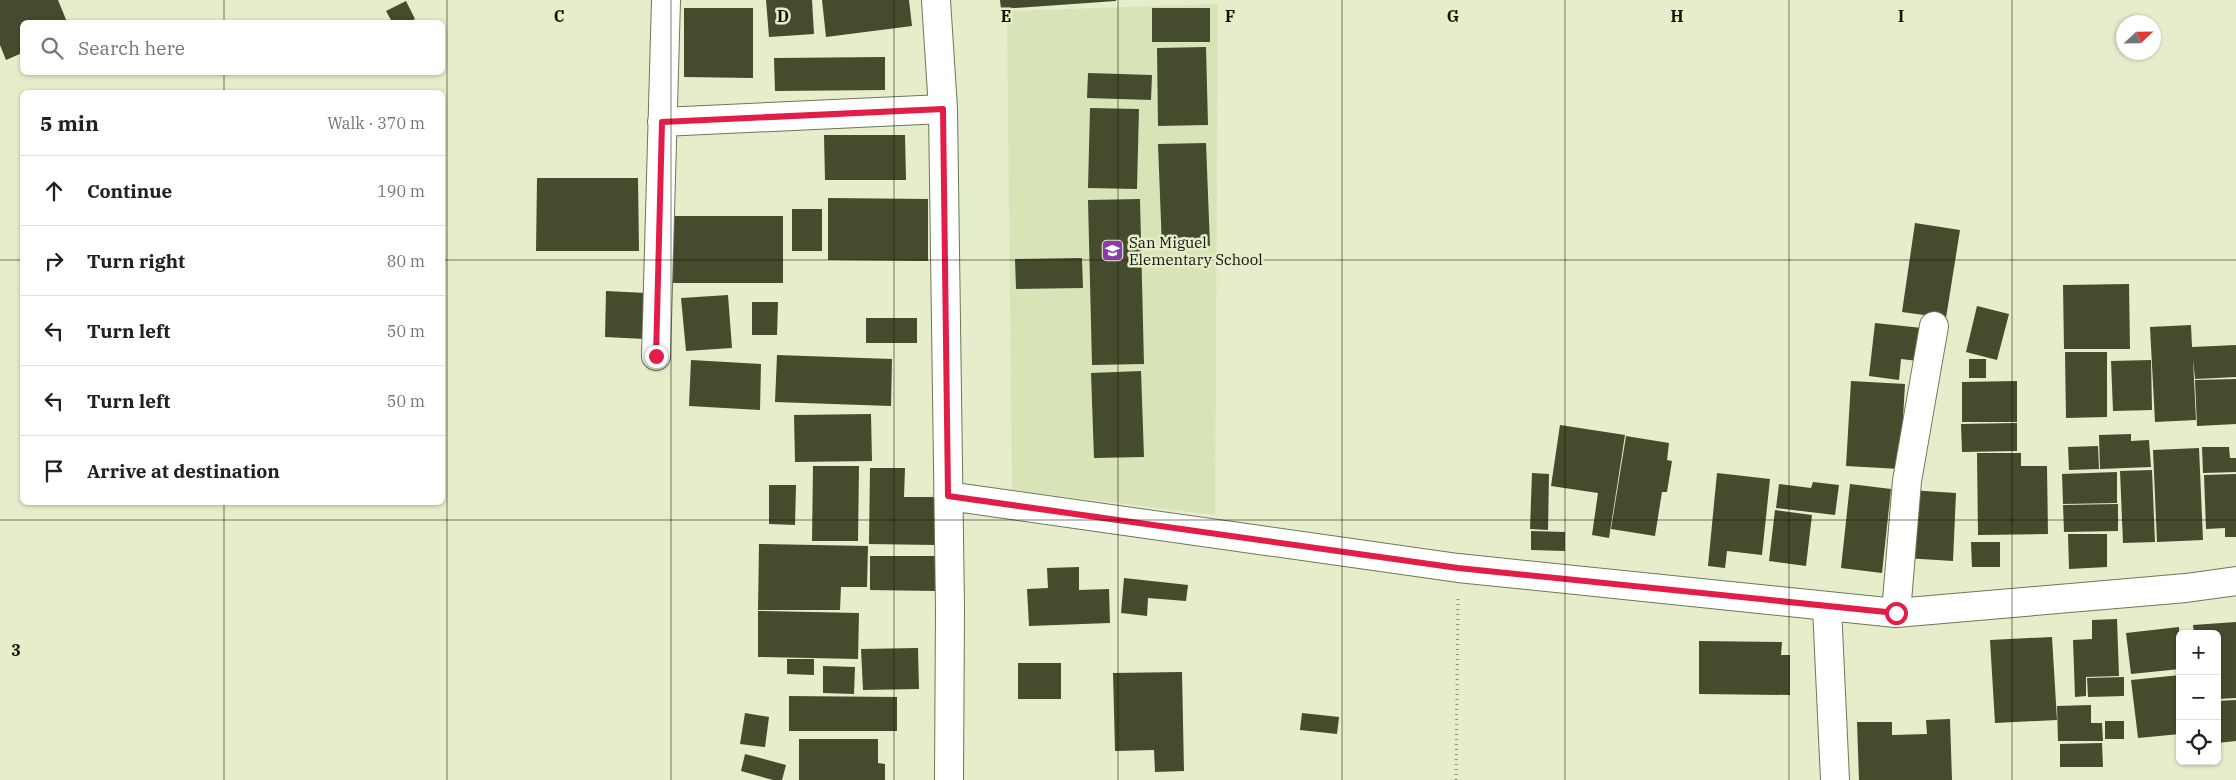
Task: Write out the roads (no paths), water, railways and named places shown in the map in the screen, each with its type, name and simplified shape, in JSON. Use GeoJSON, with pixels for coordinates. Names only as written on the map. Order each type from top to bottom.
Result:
{"type":"FeatureCollection","features":[{"type":"Feature","properties":{"kind":"street"},"geometry":{"type":"LineString","coordinates":[[656,356],[666,0]]}},
{"type":"Feature","properties":{"kind":"street"},"geometry":{"type":"LineString","coordinates":[[936,0],[943,109],[948,496],[948,780]]}},
{"type":"Feature","properties":{"kind":"street"},"geometry":{"type":"LineString","coordinates":[[662,122],[943,109]]}},
{"type":"Feature","properties":{"kind":"street"},"geometry":{"type":"LineString","coordinates":[[1896,613],[1907,481],[1934,326]]}},
{"type":"Feature","properties":{"kind":"street"},"geometry":{"type":"LineString","coordinates":[[948,496],[1458,568],[1896,613],[2186,588],[2236,581]]}},
{"type":"Feature","properties":{"kind":"street"},"geometry":{"type":"LineString","coordinates":[[1827,607],[1835,780]]}},
{"type":"Feature","properties":{"kind":"place","name":"San Miguel Elementary School"},"geometry":{"type":"Point","coordinates":[1113,251]}}]}
